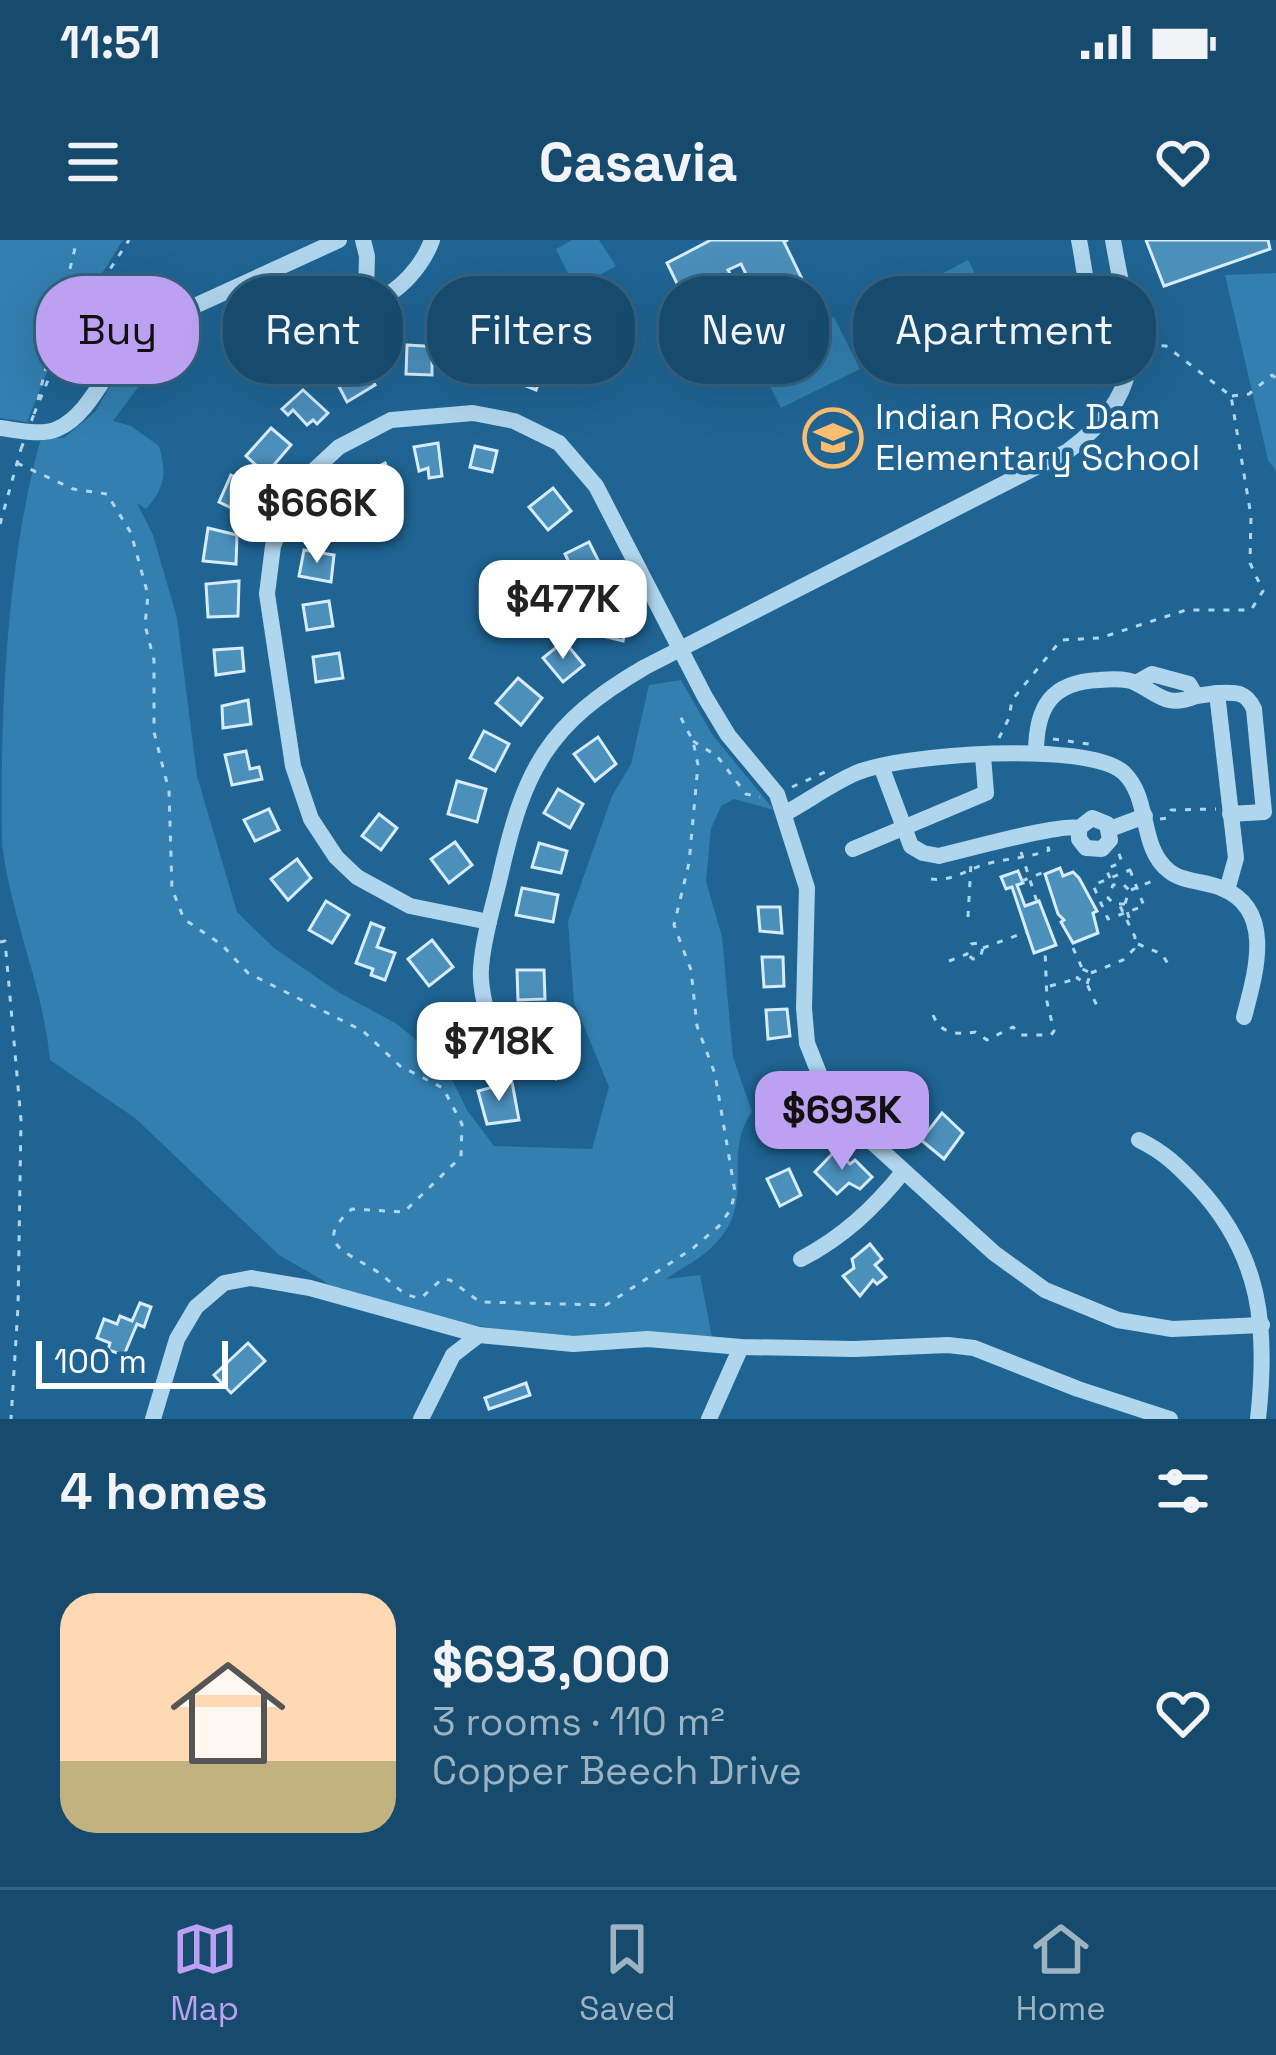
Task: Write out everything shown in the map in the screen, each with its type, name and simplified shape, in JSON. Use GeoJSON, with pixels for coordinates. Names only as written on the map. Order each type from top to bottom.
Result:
{"type":"FeatureCollection","features":[{"type":"Feature","properties":{"kind":"street"},"geometry":{"type":"LineString","coordinates":[[0,428],[60,428],[140,336],[164,320],[339,240]]}},
{"type":"Feature","properties":{"kind":"street"},"geometry":{"type":"LineString","coordinates":[[363,240],[366,293],[376,299],[397,289],[432,240]]}},
{"type":"Feature","properties":{"kind":"street"},"geometry":{"type":"LineString","coordinates":[[1079,240],[1086,276]]}},
{"type":"Feature","properties":{"kind":"street"},"geometry":{"type":"LineString","coordinates":[[1113,240],[1120,276]]}},
{"type":"Feature","properties":{"kind":"street"},"geometry":{"type":"LineString","coordinates":[[496,1049],[480,972],[489,922],[516,807],[562,728],[604,691],[682,647],[1068,451],[1106,420],[1123,384]]}},
{"type":"Feature","properties":{"kind":"street"},"geometry":{"type":"LineString","coordinates":[[489,922],[428,912],[384,895],[336,857],[301,797],[267,594],[273,546],[298,490],[340,447],[391,420],[473,413],[514,421],[559,443],[596,486],[705,697],[728,735],[777,794],[806,888],[807,1043],[823,1081],[849,1121],[994,1253],[1045,1291],[1118,1320],[1172,1329],[1262,1325]]}},
{"type":"Feature","properties":{"kind":"street"},"geometry":{"type":"LineString","coordinates":[[1036,753],[1043,712],[1054,691],[1072,681],[1136,683],[1148,694],[1179,703],[1196,696],[1239,692],[1250,699],[1254,709],[1264,812],[1230,811]]}},
{"type":"Feature","properties":{"kind":"street"},"geometry":{"type":"LineString","coordinates":[[1217,693],[1236,858],[1227,890]]}},
{"type":"Feature","properties":{"kind":"street"},"geometry":{"type":"LineString","coordinates":[[784,814],[856,773],[881,766],[1036,753],[1090,757],[1121,770],[1134,785],[1158,859],[1167,870],[1227,890],[1249,912],[1257,930],[1259,957],[1244,1017]]}},
{"type":"Feature","properties":{"kind":"street"},"geometry":{"type":"LineString","coordinates":[[853,849],[986,793],[983,756]]}},
{"type":"Feature","properties":{"kind":"street"},"geometry":{"type":"LineString","coordinates":[[881,766],[911,846],[923,853],[939,856],[1057,826],[1079,828],[1092,818],[1103,820],[1110,834],[1145,818]]}},
{"type":"Feature","properties":{"kind":"street"},"geometry":{"type":"LineString","coordinates":[[1139,1140],[1165,1153],[1233,1228],[1260,1308],[1264,1365],[1258,1419]]}},
{"type":"Feature","properties":{"kind":"street"},"geometry":{"type":"LineString","coordinates":[[801,1259],[839,1239],[902,1172]]}},
{"type":"Feature","properties":{"kind":"street"},"geometry":{"type":"LineString","coordinates":[[153,1419],[177,1339],[196,1307],[224,1283],[251,1278],[310,1288],[478,1335],[573,1344],[648,1339],[741,1347],[974,1348],[1170,1419]]}},
{"type":"Feature","properties":{"kind":"street"},"geometry":{"type":"LineString","coordinates":[[421,1419],[453,1355],[478,1335]]}},
{"type":"Feature","properties":{"kind":"street"},"geometry":{"type":"LineString","coordinates":[[709,1419],[741,1347]]}},
{"type":"Feature","properties":{"kind":"path"},"geometry":{"type":"LineString","coordinates":[[34,414],[77,240]]}},
{"type":"Feature","properties":{"kind":"path"},"geometry":{"type":"LineString","coordinates":[[0,524],[21,449],[66,337],[129,240]]}},
{"type":"Feature","properties":{"kind":"path"},"geometry":{"type":"LineString","coordinates":[[997,741],[1012,700],[1061,640],[1100,638],[1186,610],[1251,610],[1263,591],[1250,563],[1251,516],[1231,396],[1166,346],[1156,343]]}},
{"type":"Feature","properties":{"kind":"path"},"geometry":{"type":"LineString","coordinates":[[1231,396],[1250,394],[1272,375],[1276,378]]}},
{"type":"Feature","properties":{"kind":"path"},"geometry":{"type":"LineString","coordinates":[[17,463],[74,489],[107,494],[131,532],[148,596],[145,625],[154,660],[154,732],[169,791],[172,890],[184,920],[223,945],[248,973],[363,1031],[400,1066],[443,1088],[453,1102],[462,1124],[461,1157],[404,1212],[352,1209],[335,1232],[341,1252],[370,1266],[404,1296],[422,1298],[442,1280],[450,1280],[480,1302],[607,1305],[692,1249],[719,1226],[730,1208],[735,1192],[715,1074],[697,1026],[691,970],[674,925],[688,863],[698,766],[680,716]]}},
{"type":"Feature","properties":{"kind":"path"},"geometry":{"type":"LineString","coordinates":[[692,741],[718,756],[746,794],[758,798],[825,771]]}},
{"type":"Feature","properties":{"kind":"path"},"geometry":{"type":"LineString","coordinates":[[1145,818],[1167,818],[1171,810],[1230,811]]}},
{"type":"Feature","properties":{"kind":"path"},"geometry":{"type":"LineString","coordinates":[[931,878],[950,879],[1049,850],[1044,832]]}},
{"type":"Feature","properties":{"kind":"path"},"geometry":{"type":"LineString","coordinates":[[1110,834],[1122,862],[1106,869],[1115,884],[1129,890],[1159,879],[1167,870]]}},
{"type":"Feature","properties":{"kind":"path"},"geometry":{"type":"LineString","coordinates":[[1016,839],[1037,902]]}},
{"type":"Feature","properties":{"kind":"path"},"geometry":{"type":"LineString","coordinates":[[968,917],[970,849]]}},
{"type":"Feature","properties":{"kind":"path"},"geometry":{"type":"LineString","coordinates":[[1130,870],[1144,906],[1108,919],[1093,885],[1112,877],[1130,870]]}},
{"type":"Feature","properties":{"kind":"path"},"geometry":{"type":"LineString","coordinates":[[1022,881],[1044,872]]}},
{"type":"Feature","properties":{"kind":"path"},"geometry":{"type":"LineString","coordinates":[[1115,884],[1108,898],[1123,905]]}},
{"type":"Feature","properties":{"kind":"path"},"geometry":{"type":"LineString","coordinates":[[1129,890],[1123,905],[1136,944]]}},
{"type":"Feature","properties":{"kind":"path"},"geometry":{"type":"LineString","coordinates":[[983,948],[1026,932]]}},
{"type":"Feature","properties":{"kind":"path"},"geometry":{"type":"LineString","coordinates":[[0,942],[5,941],[21,1120],[11,1419]]}},
{"type":"Feature","properties":{"kind":"path"},"geometry":{"type":"LineString","coordinates":[[970,944],[983,948],[977,959],[968,954],[970,944]]}},
{"type":"Feature","properties":{"kind":"path"},"geometry":{"type":"LineString","coordinates":[[1136,944],[1162,954],[1168,964]]}},
{"type":"Feature","properties":{"kind":"path"},"geometry":{"type":"LineString","coordinates":[[1073,948],[1082,969],[1091,973],[1123,960],[1136,944]]}},
{"type":"Feature","properties":{"kind":"path"},"geometry":{"type":"LineString","coordinates":[[933,1015],[937,1024],[957,1035],[975,1031],[987,1040],[1013,1027],[1021,1035],[1045,1037],[1054,1031],[1045,949]]}},
{"type":"Feature","properties":{"kind":"path"},"geometry":{"type":"LineString","coordinates":[[950,961],[968,954]]}},
{"type":"Feature","properties":{"kind":"path"},"geometry":{"type":"LineString","coordinates":[[1077,978],[1082,969]]}},
{"type":"Feature","properties":{"kind":"path"},"geometry":{"type":"LineString","coordinates":[[1087,983],[1091,973]]}},
{"type":"Feature","properties":{"kind":"path"},"geometry":{"type":"LineString","coordinates":[[1047,986],[1077,978],[1087,983],[1097,1006]]}},
{"type":"Feature","properties":{"kind":"shaded area"},"geometry":{"type":"Polygon","coordinates":[[[0,240],[123,240],[100,276],[36,276],[36,384],[42,384],[27,422],[0,418],[0,240]]]}},
{"type":"Feature","properties":{"kind":"shaded area"},"geometry":{"type":"Polygon","coordinates":[[[572,240],[599,240],[616,266],[598,276],[569,276],[556,249],[572,240]]]}},
{"type":"Feature","properties":{"kind":"shaded area"},"geometry":{"type":"Polygon","coordinates":[[[968,260],[976,276],[938,276],[968,260]]]}},
{"type":"Feature","properties":{"kind":"shaded area"},"geometry":{"type":"Polygon","coordinates":[[[1276,273],[1276,471],[1268,460],[1225,275],[1276,273]]]}},
{"type":"Feature","properties":{"kind":"shaded area"},"geometry":{"type":"Polygon","coordinates":[[[834,317],[853,355],[853,372],[781,408],[769,384],[829,384],[829,319],[834,317]]]}},
{"type":"Feature","properties":{"kind":"shaded area"},"geometry":{"type":"Polygon","coordinates":[[[111,384],[140,384],[113,421],[131,426],[159,446],[161,487],[146,509],[137,503],[153,535],[177,618],[197,776],[237,912],[274,948],[338,992],[397,1024],[444,1063],[467,1110],[494,1146],[592,1149],[609,1087],[574,1002],[568,921],[612,796],[631,764],[649,685],[681,680],[712,734],[774,810],[734,799],[721,806],[711,829],[706,881],[722,937],[733,1057],[752,1112],[739,1145],[737,1195],[727,1229],[708,1251],[666,1279],[700,1275],[713,1342],[573,1344],[347,1300],[279,1255],[135,1118],[50,1060],[2,844],[4,693],[19,539],[40,442],[64,438],[95,412],[111,384]]]}},
{"type":"Feature","properties":{"kind":"building"},"geometry":{"type":"Polygon","coordinates":[[[711,240],[788,240],[784,242],[801,276],[747,276],[741,264],[728,270],[731,276],[673,276],[667,263],[711,240]]]}},
{"type":"Feature","properties":{"kind":"building"},"geometry":{"type":"Polygon","coordinates":[[[1146,240],[1268,240],[1270,249],[1164,286],[1146,240]]]}},
{"type":"Feature","properties":{"kind":"building"},"geometry":{"type":"Polygon","coordinates":[[[407,345],[427,346],[427,375],[406,374],[407,345]]]}},
{"type":"Feature","properties":{"kind":"building"},"geometry":{"type":"Polygon","coordinates":[[[338,384],[374,384],[375,385],[347,402],[338,384]]]}},
{"type":"Feature","properties":{"kind":"building"},"geometry":{"type":"Polygon","coordinates":[[[303,390],[328,413],[317,424],[313,420],[307,425],[293,410],[288,415],[282,409],[303,390]]]}},
{"type":"Feature","properties":{"kind":"building"},"geometry":{"type":"Polygon","coordinates":[[[271,428],[291,445],[266,474],[246,456],[271,428]]]}},
{"type":"Feature","properties":{"kind":"building"},"geometry":{"type":"Polygon","coordinates":[[[438,443],[442,476],[429,478],[428,468],[419,471],[414,447],[438,443]]]}},
{"type":"Feature","properties":{"kind":"building"},"geometry":{"type":"Polygon","coordinates":[[[475,446],[497,451],[492,472],[470,467],[475,446]]]}},
{"type":"Feature","properties":{"kind":"building"},"geometry":{"type":"Polygon","coordinates":[[[385,463],[397,486],[375,497],[364,474],[385,463]]]}},
{"type":"Feature","properties":{"kind":"building"},"geometry":{"type":"Polygon","coordinates":[[[231,475],[262,490],[244,514],[219,502],[231,475]]]}},
{"type":"Feature","properties":{"kind":"building"},"geometry":{"type":"Polygon","coordinates":[[[553,488],[571,511],[548,530],[529,507],[553,488]]]}},
{"type":"Feature","properties":{"kind":"building"},"geometry":{"type":"Polygon","coordinates":[[[332,503],[350,514],[337,535],[320,524],[332,503]]]}},
{"type":"Feature","properties":{"kind":"building"},"geometry":{"type":"Polygon","coordinates":[[[208,528],[237,535],[236,564],[203,561],[208,528]]]}},
{"type":"Feature","properties":{"kind":"building"},"geometry":{"type":"Polygon","coordinates":[[[589,542],[603,570],[578,582],[565,554],[589,542]]]}},
{"type":"Feature","properties":{"kind":"building"},"geometry":{"type":"Polygon","coordinates":[[[304,550],[334,555],[331,582],[299,576],[304,550]]]}},
{"type":"Feature","properties":{"kind":"building"},"geometry":{"type":"Polygon","coordinates":[[[239,581],[238,616],[208,617],[206,584],[239,581]]]}},
{"type":"Feature","properties":{"kind":"building"},"geometry":{"type":"Polygon","coordinates":[[[329,601],[333,626],[307,630],[303,605],[329,601]]]}},
{"type":"Feature","properties":{"kind":"building"},"geometry":{"type":"Polygon","coordinates":[[[602,601],[630,607],[623,641],[594,634],[602,601]]]}},
{"type":"Feature","properties":{"kind":"building"},"geometry":{"type":"Polygon","coordinates":[[[564,641],[584,665],[563,682],[543,658],[564,641]]]}},
{"type":"Feature","properties":{"kind":"building"},"geometry":{"type":"Polygon","coordinates":[[[242,648],[244,671],[216,675],[214,650],[242,648]]]}},
{"type":"Feature","properties":{"kind":"building"},"geometry":{"type":"Polygon","coordinates":[[[339,653],[343,678],[316,682],[313,657],[339,653]]]}},
{"type":"Feature","properties":{"kind":"building"},"geometry":{"type":"Polygon","coordinates":[[[518,678],[542,698],[521,725],[496,703],[518,678]]]}},
{"type":"Feature","properties":{"kind":"building"},"geometry":{"type":"Polygon","coordinates":[[[248,700],[251,724],[223,728],[222,706],[248,700]]]}},
{"type":"Feature","properties":{"kind":"building"},"geometry":{"type":"Polygon","coordinates":[[[484,731],[509,744],[495,771],[470,758],[484,731]]]}},
{"type":"Feature","properties":{"kind":"building"},"geometry":{"type":"Polygon","coordinates":[[[598,737],[616,764],[595,781],[574,754],[598,737]]]}},
{"type":"Feature","properties":{"kind":"building"},"geometry":{"type":"Polygon","coordinates":[[[246,751],[250,769],[259,767],[262,779],[232,785],[225,755],[246,751]]]}},
{"type":"Feature","properties":{"kind":"building"},"geometry":{"type":"Polygon","coordinates":[[[457,781],[486,789],[477,822],[448,814],[457,781]]]}},
{"type":"Feature","properties":{"kind":"building"},"geometry":{"type":"Polygon","coordinates":[[[558,789],[583,804],[570,828],[544,813],[558,789]]]}},
{"type":"Feature","properties":{"kind":"building"},"geometry":{"type":"Polygon","coordinates":[[[269,809],[279,830],[255,841],[244,820],[269,809]]]}},
{"type":"Feature","properties":{"kind":"building"},"geometry":{"type":"Polygon","coordinates":[[[379,814],[397,828],[381,850],[362,836],[379,814]]]}},
{"type":"Feature","properties":{"kind":"building"},"geometry":{"type":"Polygon","coordinates":[[[455,842],[472,865],[449,883],[431,859],[455,842]]]}},
{"type":"Feature","properties":{"kind":"building"},"geometry":{"type":"Polygon","coordinates":[[[539,843],[567,851],[561,873],[532,867],[539,843]]]}},
{"type":"Feature","properties":{"kind":"building"},"geometry":{"type":"Polygon","coordinates":[[[297,859],[311,878],[288,900],[271,879],[297,859]]]}},
{"type":"Feature","properties":{"kind":"building"},"geometry":{"type":"Polygon","coordinates":[[[1060,868],[1063,876],[1073,872],[1079,878],[1097,911],[1093,913],[1098,933],[1073,943],[1045,874],[1060,868]]]}},
{"type":"Feature","properties":{"kind":"building"},"geometry":{"type":"Polygon","coordinates":[[[1018,871],[1023,883],[1017,885],[1025,906],[1039,901],[1056,945],[1034,953],[1012,887],[1006,889],[1001,877],[1018,871]]]}},
{"type":"Feature","properties":{"kind":"building"},"geometry":{"type":"Polygon","coordinates":[[[522,888],[558,895],[553,922],[516,915],[522,888]]]}},
{"type":"Feature","properties":{"kind":"building"},"geometry":{"type":"Polygon","coordinates":[[[326,901],[349,915],[332,943],[309,930],[326,901]]]}},
{"type":"Feature","properties":{"kind":"building"},"geometry":{"type":"Polygon","coordinates":[[[758,907],[780,907],[782,933],[760,931],[758,907]]]}},
{"type":"Feature","properties":{"kind":"building"},"geometry":{"type":"Polygon","coordinates":[[[371,923],[384,928],[377,947],[395,953],[385,980],[356,963],[371,923]]]}},
{"type":"Feature","properties":{"kind":"building"},"geometry":{"type":"Polygon","coordinates":[[[432,940],[453,967],[429,986],[408,959],[432,940]]]}},
{"type":"Feature","properties":{"kind":"building"},"geometry":{"type":"Polygon","coordinates":[[[762,957],[783,957],[784,986],[764,987],[762,957]]]}},
{"type":"Feature","properties":{"kind":"building"},"geometry":{"type":"Polygon","coordinates":[[[517,970],[544,970],[545,999],[518,1000],[517,970]]]}},
{"type":"Feature","properties":{"kind":"building"},"geometry":{"type":"Polygon","coordinates":[[[787,1009],[790,1036],[768,1039],[766,1010],[787,1009]]]}},
{"type":"Feature","properties":{"kind":"building"},"geometry":{"type":"Polygon","coordinates":[[[549,1036],[573,1054],[556,1079],[531,1062],[549,1036]]]}},
{"type":"Feature","properties":{"kind":"building"},"geometry":{"type":"Polygon","coordinates":[[[512,1082],[519,1120],[487,1124],[478,1091],[512,1082]]]}},
{"type":"Feature","properties":{"kind":"building"},"geometry":{"type":"Polygon","coordinates":[[[942,1113],[963,1133],[944,1159],[921,1140],[942,1113]]]}},
{"type":"Feature","properties":{"kind":"building"},"geometry":{"type":"Polygon","coordinates":[[[836,1150],[872,1177],[860,1189],[849,1183],[837,1194],[815,1172],[836,1150]]]}},
{"type":"Feature","properties":{"kind":"building"},"geometry":{"type":"Polygon","coordinates":[[[789,1169],[801,1195],[780,1206],[767,1179],[789,1169]]]}},
{"type":"Feature","properties":{"kind":"building"},"geometry":{"type":"Polygon","coordinates":[[[870,1244],[882,1259],[875,1265],[886,1277],[877,1284],[873,1280],[860,1296],[843,1276],[854,1268],[852,1259],[870,1244]]]}},
{"type":"Feature","properties":{"kind":"building"},"geometry":{"type":"Polygon","coordinates":[[[140,1303],[151,1307],[144,1327],[137,1324],[124,1355],[108,1350],[110,1343],[97,1338],[104,1319],[117,1324],[120,1316],[132,1321],[140,1303]]]}},
{"type":"Feature","properties":{"kind":"building"},"geometry":{"type":"Polygon","coordinates":[[[248,1343],[265,1361],[231,1393],[214,1375],[248,1343]]]}},
{"type":"Feature","properties":{"kind":"building"},"geometry":{"type":"Polygon","coordinates":[[[526,1383],[530,1395],[489,1409],[485,1398],[526,1383]]]}},
{"type":"Feature","properties":{"kind":"place","name":"Indian Rock Dam Elementary School"},"geometry":{"type":"Point","coordinates":[833,438]}}]}
